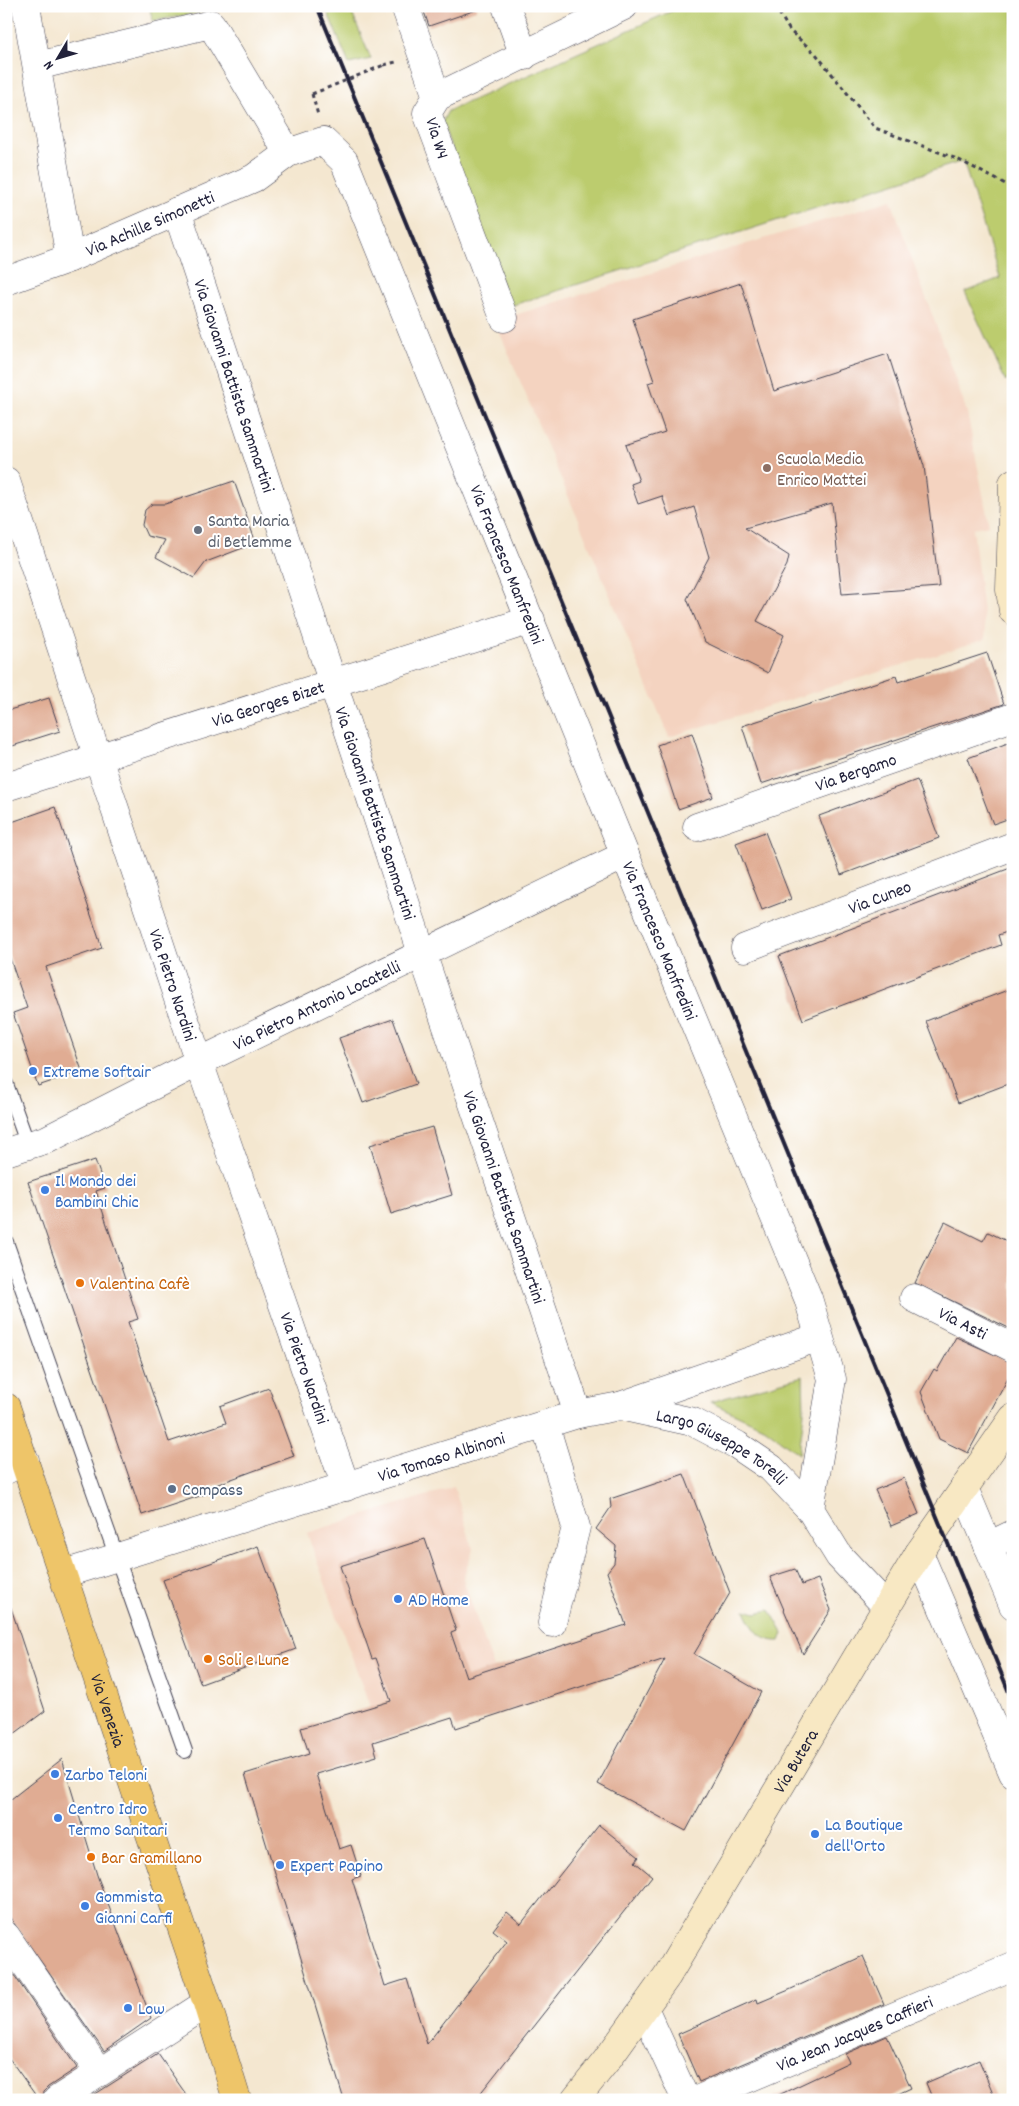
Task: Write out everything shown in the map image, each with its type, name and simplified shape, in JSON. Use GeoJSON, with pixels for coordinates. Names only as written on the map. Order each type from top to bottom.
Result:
{"type":"FeatureCollection","features":[{"type":"Feature","properties":{"kind":"main road","name":"Via Venezia"},"geometry":{"type":"LineString","coordinates":[[6,1407],[16,1465],[63,1574],[207,2002],[237,2100]]}},
{"type":"Feature","properties":{"kind":"street"},"geometry":{"type":"LineString","coordinates":[[26,6],[70,258]]}},
{"type":"Feature","properties":{"kind":"street"},"geometry":{"type":"LineString","coordinates":[[405,6],[437,97]]}},
{"type":"Feature","properties":{"kind":"street"},"geometry":{"type":"LineString","coordinates":[[506,6],[524,56]]}},
{"type":"Feature","properties":{"kind":"street","name":"Via W4"},"geometry":{"type":"LineString","coordinates":[[504,318],[427,113],[437,97],[524,56],[615,8]]}},
{"type":"Feature","properties":{"kind":"street"},"geometry":{"type":"LineString","coordinates":[[37,66],[211,24],[288,153]]}},
{"type":"Feature","properties":{"kind":"street","name":"Via Francesco Manfredini"},"geometry":{"type":"LineString","coordinates":[[288,153],[323,141],[344,160],[625,854],[808,1298],[820,1337]]}},
{"type":"Feature","properties":{"kind":"street","name":"Via Achille Simonetti"},"geometry":{"type":"LineString","coordinates":[[6,281],[70,258],[254,178],[288,153]]}},
{"type":"Feature","properties":{"kind":"street","name":"Via Giovanni Battista Sammartini"},"geometry":{"type":"LineString","coordinates":[[177,211],[422,954],[578,1414]]}},
{"type":"Feature","properties":{"kind":"street","name":"Via Pietro Nardini"},"geometry":{"type":"LineString","coordinates":[[6,481],[199,1062],[346,1487]]}},
{"type":"Feature","properties":{"kind":"street"},"geometry":{"type":"LineString","coordinates":[[1013,482],[1010,590],[1013,610]]}},
{"type":"Feature","properties":{"kind":"street","name":"Via Georges Bizet"},"geometry":{"type":"LineString","coordinates":[[6,788],[332,682],[531,620]]}},
{"type":"Feature","properties":{"kind":"street","name":"Via Bergamo"},"geometry":{"type":"LineString","coordinates":[[697,826],[1013,717]]}},
{"type":"Feature","properties":{"kind":"street","name":"Via Cuneo"},"geometry":{"type":"LineString","coordinates":[[745,948],[1013,846]]}},
{"type":"Feature","properties":{"kind":"street","name":"Via Pietro Antonio Locatelli"},"geometry":{"type":"LineString","coordinates":[[17,1149],[48,1139],[199,1062],[625,854]]}},
{"type":"Feature","properties":{"kind":"street","name":"Via Asti"},"geometry":{"type":"LineString","coordinates":[[914,1298],[1013,1348]]}},
{"type":"Feature","properties":{"kind":"street"},"geometry":{"type":"LineString","coordinates":[[810,1509],[832,1379],[820,1337]]}},
{"type":"Feature","properties":{"kind":"street","name":"Via Tomaso Albinoni"},"geometry":{"type":"LineString","coordinates":[[63,1574],[578,1414],[620,1406],[820,1337]]}},
{"type":"Feature","properties":{"kind":"street","name":"Largo Giuseppe Torelli"},"geometry":{"type":"LineString","coordinates":[[620,1406],[692,1422],[737,1445],[772,1468],[810,1509],[839,1556],[887,1607]]}},
{"type":"Feature","properties":{"kind":"street","name":"Via Butera"},"geometry":{"type":"LineString","coordinates":[[575,2100],[606,2061],[667,1976],[919,1553],[1013,1418]]}},
{"type":"Feature","properties":{"kind":"street"},"geometry":{"type":"LineString","coordinates":[[545,1424],[576,1526],[552,1623]]}},
{"type":"Feature","properties":{"kind":"street"},"geometry":{"type":"LineString","coordinates":[[964,1488],[1013,1605]]}},
{"type":"Feature","properties":{"kind":"street"},"geometry":{"type":"LineString","coordinates":[[988,1546],[1013,1534]]}},
{"type":"Feature","properties":{"kind":"street"},"geometry":{"type":"LineString","coordinates":[[919,1553],[1013,1773]]}},
{"type":"Feature","properties":{"kind":"street"},"geometry":{"type":"LineString","coordinates":[[6,1936],[99,2072]]}},
{"type":"Feature","properties":{"kind":"street","name":"Via Jean Jacques Caffieri"},"geometry":{"type":"LineString","coordinates":[[697,2100],[1013,1966]]}},
{"type":"Feature","properties":{"kind":"street"},"geometry":{"type":"LineString","coordinates":[[58,2100],[207,2002]]}},
{"type":"Feature","properties":{"kind":"street"},"geometry":{"type":"LineString","coordinates":[[644,2008],[686,2100]]}},
{"type":"Feature","properties":{"kind":"lane"},"geometry":{"type":"LineString","coordinates":[[6,1084],[17,1149]]}},
{"type":"Feature","properties":{"kind":"lane"},"geometry":{"type":"LineString","coordinates":[[6,1242],[185,1751]]}},
{"type":"Feature","properties":{"kind":"path"},"geometry":{"type":"LineString","coordinates":[[775,6],[790,31],[816,54],[875,128],[958,159],[1013,188]]}},
{"type":"Feature","properties":{"kind":"path"},"geometry":{"type":"LineString","coordinates":[[316,105],[312,94],[384,65],[398,62]]}},
{"type":"Feature","properties":{"kind":"shaded area","name":"Scuola Media Enrico Mattei"},"geometry":{"type":"Polygon","coordinates":[[[891,200],[967,412],[989,525],[973,528],[986,639],[669,737],[495,321],[891,200]]]}},
{"type":"Feature","properties":{"kind":"shaded area","name":"AD Home"},"geometry":{"type":"Polygon","coordinates":[[[454,1487],[473,1549],[463,1579],[494,1668],[370,1707],[307,1533],[454,1487]]]}},
{"type":"Feature","properties":{"kind":"green space"},"geometry":{"type":"Polygon","coordinates":[[[149,6],[238,6],[153,21],[149,6]]]}},
{"type":"Feature","properties":{"kind":"green space"},"geometry":{"type":"Polygon","coordinates":[[[325,6],[349,6],[371,59],[349,64],[325,6]]]}},
{"type":"Feature","properties":{"kind":"green space"},"geometry":{"type":"Polygon","coordinates":[[[683,6],[1013,6],[1013,370],[1006,382],[965,292],[1000,278],[963,161],[510,306],[442,122],[448,111],[683,6]]]}},
{"type":"Feature","properties":{"kind":"green space"},"geometry":{"type":"Polygon","coordinates":[[[803,1376],[804,1412],[799,1454],[763,1427],[710,1402],[803,1376]]]}},
{"type":"Feature","properties":{"kind":"green space"},"geometry":{"type":"Polygon","coordinates":[[[745,1610],[756,1613],[770,1610],[783,1633],[780,1641],[773,1641],[762,1636],[754,1628],[745,1610]]]}},
{"type":"Feature","properties":{"kind":"building"},"geometry":{"type":"Polygon","coordinates":[[[422,6],[476,6],[476,10],[429,26],[422,6]]]}},
{"type":"Feature","properties":{"kind":"building"},"geometry":{"type":"Polygon","coordinates":[[[741,283],[774,391],[888,354],[924,466],[939,587],[842,594],[832,503],[745,528],[789,556],[787,565],[757,621],[784,635],[768,673],[705,642],[687,599],[709,557],[694,507],[669,516],[662,496],[638,504],[631,484],[639,481],[626,445],[665,432],[648,383],[654,381],[633,319],[741,283]]]}},
{"type":"Feature","properties":{"kind":"building","name":"Santa Maria di Betlemme"},"geometry":{"type":"Polygon","coordinates":[[[234,481],[256,543],[206,562],[194,578],[156,557],[165,540],[147,536],[142,525],[145,510],[152,504],[165,504],[234,481]]]}},
{"type":"Feature","properties":{"kind":"building"},"geometry":{"type":"Polygon","coordinates":[[[987,653],[1004,704],[761,784],[742,726],[896,676],[898,682],[987,653]]]}},
{"type":"Feature","properties":{"kind":"building"},"geometry":{"type":"Polygon","coordinates":[[[49,698],[60,731],[6,748],[6,711],[49,698]]]}},
{"type":"Feature","properties":{"kind":"building"},"geometry":{"type":"Polygon","coordinates":[[[692,733],[713,797],[678,809],[657,745],[692,733]]]}},
{"type":"Feature","properties":{"kind":"building"},"geometry":{"type":"Polygon","coordinates":[[[1013,741],[1013,817],[993,824],[968,758],[1013,741]]]}},
{"type":"Feature","properties":{"kind":"building"},"geometry":{"type":"Polygon","coordinates":[[[917,780],[939,838],[841,875],[819,816],[917,780]]]}},
{"type":"Feature","properties":{"kind":"building"},"geometry":{"type":"Polygon","coordinates":[[[55,807],[102,948],[46,967],[82,1071],[38,1086],[13,1013],[27,1008],[6,947],[6,824],[55,807]]]}},
{"type":"Feature","properties":{"kind":"building"},"geometry":{"type":"Polygon","coordinates":[[[765,832],[791,899],[762,910],[736,843],[765,832]]]}},
{"type":"Feature","properties":{"kind":"building"},"geometry":{"type":"Polygon","coordinates":[[[1013,867],[1013,930],[998,935],[1001,945],[803,1020],[779,956],[1013,867]]]}},
{"type":"Feature","properties":{"kind":"building"},"geometry":{"type":"Polygon","coordinates":[[[1013,988],[1013,1082],[958,1103],[926,1021],[1013,988]]]}},
{"type":"Feature","properties":{"kind":"building"},"geometry":{"type":"Polygon","coordinates":[[[393,1019],[416,1084],[363,1103],[339,1038],[393,1019]]]}},
{"type":"Feature","properties":{"kind":"building"},"geometry":{"type":"Polygon","coordinates":[[[432,1127],[452,1195],[391,1214],[370,1145],[432,1127]]]}},
{"type":"Feature","properties":{"kind":"building"},"geometry":{"type":"Polygon","coordinates":[[[95,1160],[105,1188],[96,1191],[138,1319],[128,1322],[169,1442],[226,1423],[220,1406],[269,1388],[294,1456],[210,1487],[212,1492],[142,1515],[28,1182],[95,1160]]]}},
{"type":"Feature","properties":{"kind":"building"},"geometry":{"type":"Polygon","coordinates":[[[945,1222],[983,1241],[988,1232],[1013,1244],[1013,1330],[915,1283],[945,1222]]]}},
{"type":"Feature","properties":{"kind":"building"},"geometry":{"type":"Polygon","coordinates":[[[956,1337],[1013,1363],[1013,1369],[968,1453],[939,1439],[921,1392],[934,1369],[937,1371],[956,1337]]]}},
{"type":"Feature","properties":{"kind":"building"},"geometry":{"type":"Polygon","coordinates":[[[684,1474],[730,1593],[694,1654],[761,1692],[686,1831],[598,1784],[665,1659],[456,1728],[452,1717],[373,1742],[377,1756],[316,1774],[339,1849],[351,1845],[361,1876],[352,1879],[385,1986],[407,1979],[427,2044],[507,1941],[493,1930],[507,1912],[521,1924],[599,1825],[639,1857],[635,1862],[652,1876],[475,2100],[344,2100],[245,1774],[309,1754],[301,1728],[391,1701],[376,1658],[372,1659],[340,1566],[425,1539],[456,1631],[451,1633],[466,1677],[626,1625],[607,1572],[614,1563],[616,1546],[596,1529],[611,1507],[610,1499],[684,1474]]]}},
{"type":"Feature","properties":{"kind":"building"},"geometry":{"type":"Polygon","coordinates":[[[904,1478],[919,1514],[891,1526],[875,1490],[904,1478]]]}},
{"type":"Feature","properties":{"kind":"building"},"geometry":{"type":"Polygon","coordinates":[[[258,1546],[296,1649],[201,1684],[163,1580],[258,1546]]]}},
{"type":"Feature","properties":{"kind":"building"},"geometry":{"type":"Polygon","coordinates":[[[795,1569],[802,1585],[818,1579],[831,1610],[803,1654],[770,1577],[795,1569]]]}},
{"type":"Feature","properties":{"kind":"building"},"geometry":{"type":"Polygon","coordinates":[[[10,1605],[45,1711],[6,1740],[6,1606],[10,1605]]]}},
{"type":"Feature","properties":{"kind":"building"},"geometry":{"type":"Polygon","coordinates":[[[62,1759],[97,1875],[151,2018],[104,2051],[6,1912],[6,1803],[62,1759]]]}},
{"type":"Feature","properties":{"kind":"building"},"geometry":{"type":"Polygon","coordinates":[[[863,1956],[884,2004],[699,2082],[678,2034],[757,1999],[758,2003],[789,1990],[863,1956]]]}},
{"type":"Feature","properties":{"kind":"building"},"geometry":{"type":"Polygon","coordinates":[[[12,1972],[77,2068],[48,2087],[43,2092],[42,2100],[39,2100],[6,2054],[6,1976],[12,1972]]]}},
{"type":"Feature","properties":{"kind":"building"},"geometry":{"type":"Polygon","coordinates":[[[887,2036],[911,2088],[885,2100],[768,2100],[849,2062],[845,2054],[887,2036]]]}},
{"type":"Feature","properties":{"kind":"building"},"geometry":{"type":"Polygon","coordinates":[[[158,2054],[190,2100],[86,2100],[158,2054]]]}},
{"type":"Feature","properties":{"kind":"building"},"geometry":{"type":"Polygon","coordinates":[[[979,2060],[996,2100],[933,2100],[926,2083],[979,2060]]]}},
{"type":"Feature","properties":{"kind":"railway"},"geometry":{"type":"LineString","coordinates":[[317,6],[1013,1702]]}},
{"type":"Feature","properties":{"kind":"place","name":"Scuola Media Enrico Mattei"},"geometry":{"type":"Point","coordinates":[767,468]}},
{"type":"Feature","properties":{"kind":"place","name":"Santa Maria di Betlemme"},"geometry":{"type":"Point","coordinates":[198,530]}},
{"type":"Feature","properties":{"kind":"place","name":"Extreme Softair"},"geometry":{"type":"Point","coordinates":[33,1071]}},
{"type":"Feature","properties":{"kind":"place","name":"Il Mondo dei Bambini Chic"},"geometry":{"type":"Point","coordinates":[45,1190]}},
{"type":"Feature","properties":{"kind":"place","name":"Valentina Cafè"},"geometry":{"type":"Point","coordinates":[80,1283]}},
{"type":"Feature","properties":{"kind":"place","name":"Compass"},"geometry":{"type":"Point","coordinates":[172,1489]}},
{"type":"Feature","properties":{"kind":"place","name":"AD Home"},"geometry":{"type":"Point","coordinates":[398,1599]}},
{"type":"Feature","properties":{"kind":"place","name":"Soli e Lune"},"geometry":{"type":"Point","coordinates":[208,1659]}},
{"type":"Feature","properties":{"kind":"place","name":"Zarbo Teloni"},"geometry":{"type":"Point","coordinates":[55,1774]}},
{"type":"Feature","properties":{"kind":"place","name":"Centro Idro Termo Sanitari"},"geometry":{"type":"Point","coordinates":[58,1818]}},
{"type":"Feature","properties":{"kind":"place","name":"La Boutique dell'Orto"},"geometry":{"type":"Point","coordinates":[815,1834]}},
{"type":"Feature","properties":{"kind":"place","name":"Bar Gramillano"},"geometry":{"type":"Point","coordinates":[91,1857]}},
{"type":"Feature","properties":{"kind":"place","name":"Expert Papino"},"geometry":{"type":"Point","coordinates":[280,1865]}},
{"type":"Feature","properties":{"kind":"place","name":"Gommista Gianni Carfi"},"geometry":{"type":"Point","coordinates":[85,1906]}},
{"type":"Feature","properties":{"kind":"place","name":"Low"},"geometry":{"type":"Point","coordinates":[128,2008]}}]}
